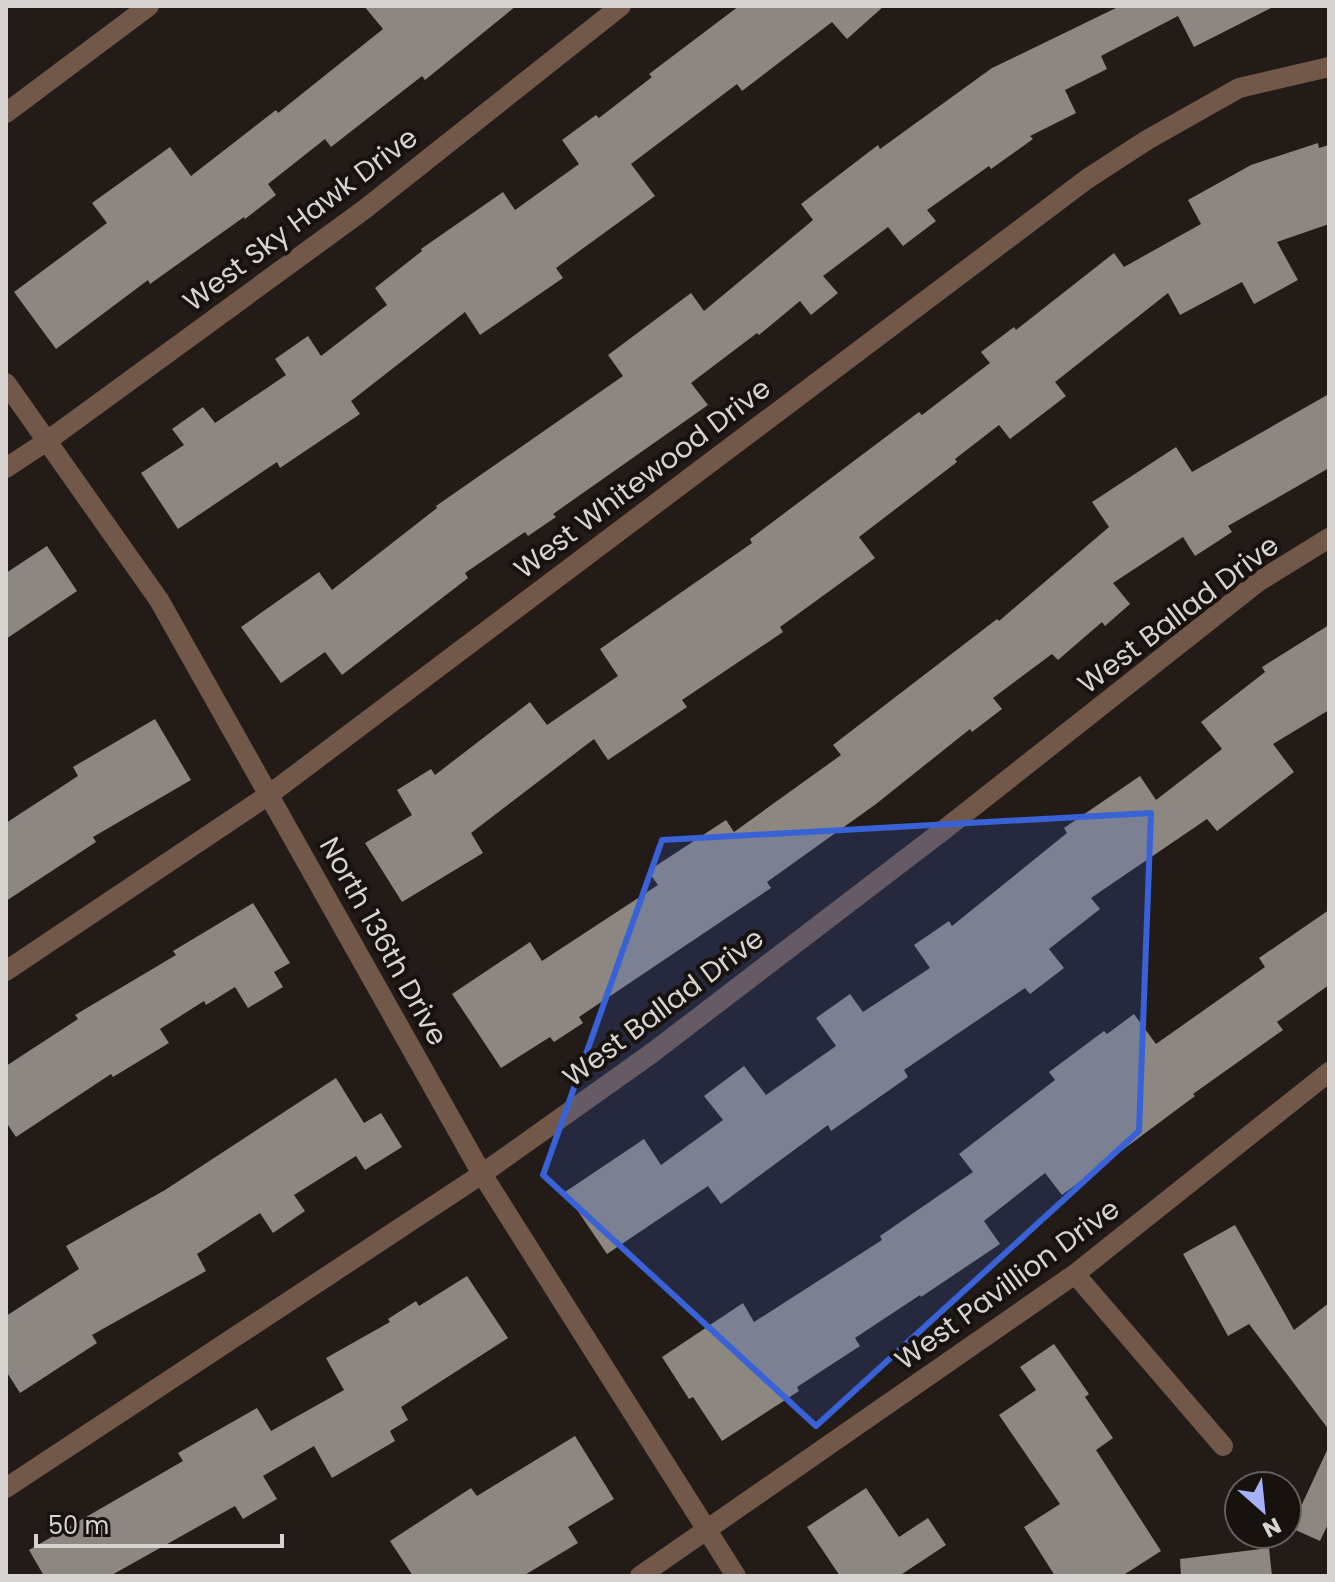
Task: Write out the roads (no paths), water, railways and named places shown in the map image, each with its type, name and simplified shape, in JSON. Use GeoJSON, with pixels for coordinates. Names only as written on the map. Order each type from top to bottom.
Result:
{"type":"FeatureCollection","features":[{"type":"Feature","properties":{"kind":"street"},"geometry":{"type":"LineString","coordinates":[[6,113],[149,6]]}},
{"type":"Feature","properties":{"kind":"street","name":"West Sky Hawk Drive"},"geometry":{"type":"LineString","coordinates":[[6,468],[365,209],[621,6]]}},
{"type":"Feature","properties":{"kind":"street","name":"West Whitewood Drive"},"geometry":{"type":"LineString","coordinates":[[6,971],[270,794],[1087,179],[1147,140],[1239,88],[1329,67]]}},
{"type":"Feature","properties":{"kind":"street","name":"North 136th Drive"},"geometry":{"type":"LineString","coordinates":[[6,383],[159,600],[482,1174],[710,1530]]}},
{"type":"Feature","properties":{"kind":"street","name":"West Ballad Drive"},"geometry":{"type":"LineString","coordinates":[[6,1488],[482,1174],[701,1016],[945,829],[1258,582],[1329,538]]}},
{"type":"Feature","properties":{"kind":"street","name":"West Pavillion Drive"},"geometry":{"type":"LineString","coordinates":[[640,1576],[1075,1274],[1329,1072]]}},
{"type":"Feature","properties":{"kind":"street"},"geometry":{"type":"LineString","coordinates":[[1075,1274],[1223,1446]]}},
{"type":"Feature","properties":{"kind":"street"},"geometry":{"type":"LineString","coordinates":[[710,1530],[736,1576]]}}]}
